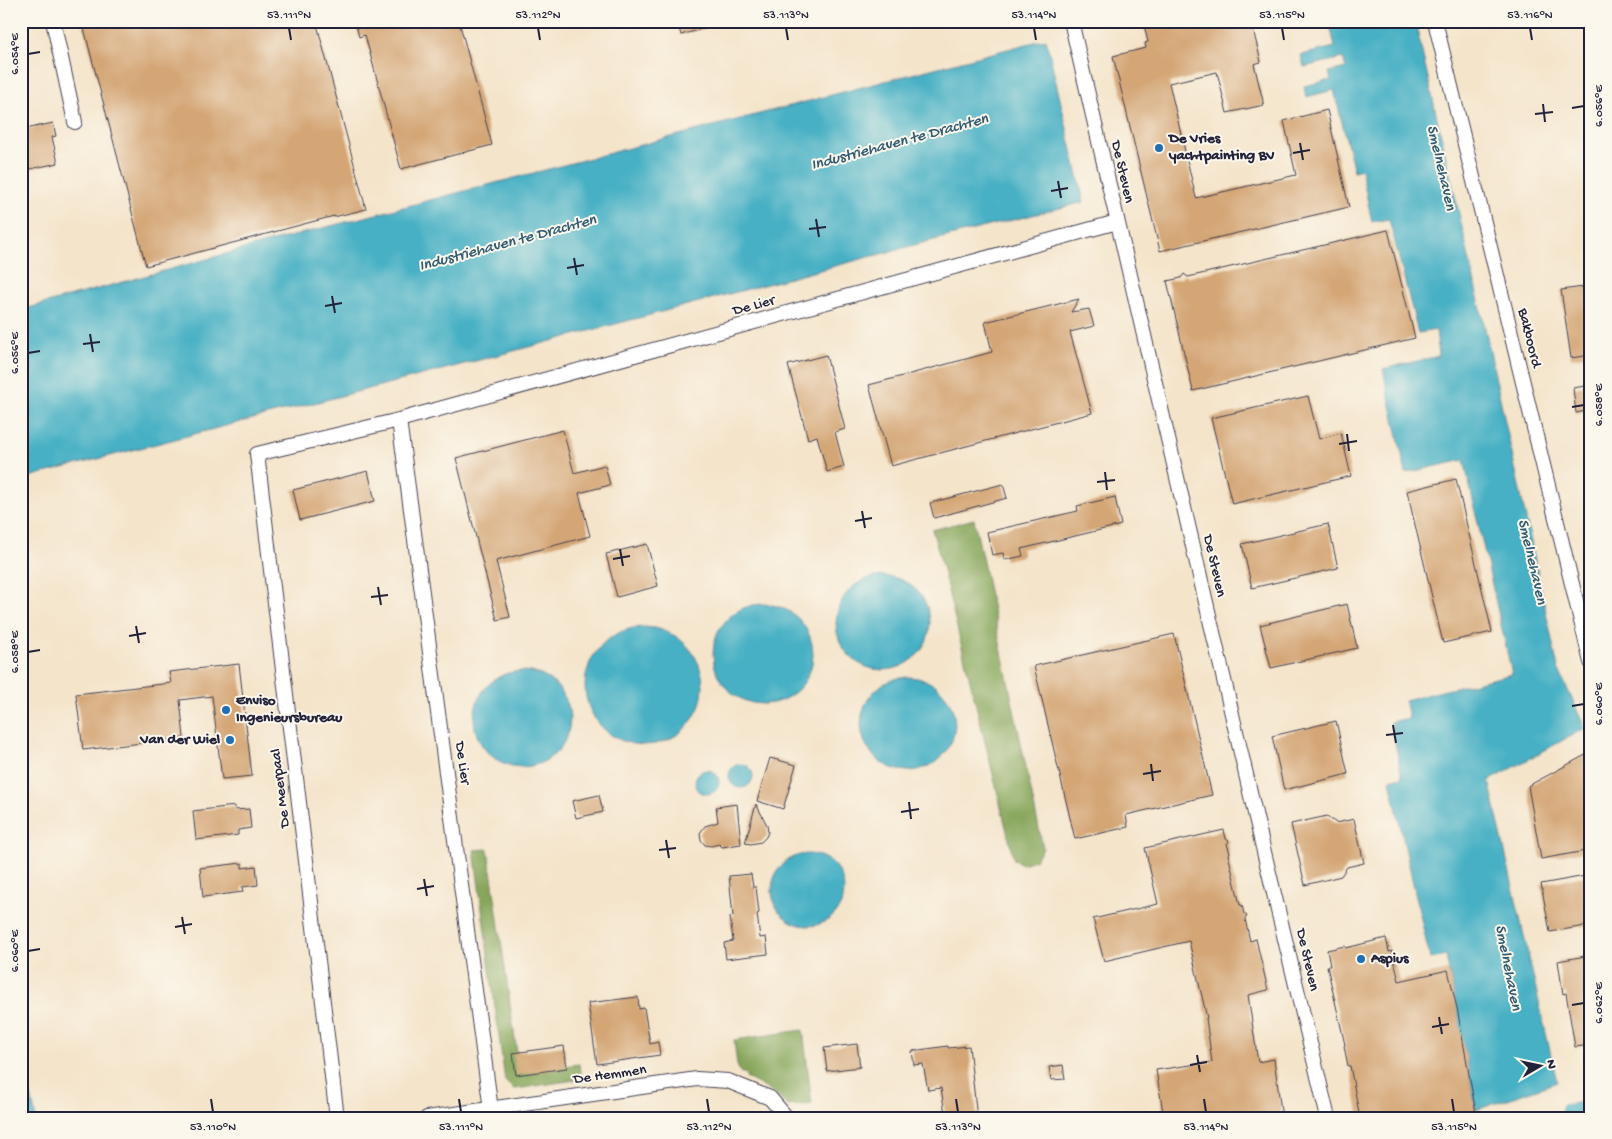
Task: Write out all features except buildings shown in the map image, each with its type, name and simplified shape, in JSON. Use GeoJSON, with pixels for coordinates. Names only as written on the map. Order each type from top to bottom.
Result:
{"type":"FeatureCollection","features":[{"type":"Feature","properties":{"kind":"street"},"geometry":{"type":"LineString","coordinates":[[53,21],[75,122]]}},
{"type":"Feature","properties":{"kind":"street","name":"De Steven"},"geometry":{"type":"LineString","coordinates":[[1071,21],[1328,1118]]}},
{"type":"Feature","properties":{"kind":"street","name":"Bakboord"},"geometry":{"type":"LineString","coordinates":[[1435,21],[1591,662]]}},
{"type":"Feature","properties":{"kind":"street","name":"De Lier"},"geometry":{"type":"LineString","coordinates":[[257,454],[400,420],[1117,222]]}},
{"type":"Feature","properties":{"kind":"street","name":"De Lier"},"geometry":{"type":"LineString","coordinates":[[400,420],[491,1110]]}},
{"type":"Feature","properties":{"kind":"street","name":"De Meerpaal"},"geometry":{"type":"LineString","coordinates":[[257,454],[337,1118]]}},
{"type":"Feature","properties":{"kind":"street","name":"De Hemmen"},"geometry":{"type":"LineString","coordinates":[[428,1118],[697,1079],[728,1081],[770,1098],[786,1118]]}},
{"type":"Feature","properties":{"kind":"green space"},"geometry":{"type":"Polygon","coordinates":[[[974,519],[1043,848],[1035,860],[1023,864],[1014,860],[932,530],[974,519]]]}},
{"type":"Feature","properties":{"kind":"green space"},"geometry":{"type":"Polygon","coordinates":[[[488,849],[517,1053],[530,1071],[579,1064],[581,1079],[516,1089],[512,1088],[505,1081],[474,850],[488,849]]]}},
{"type":"Feature","properties":{"kind":"green space"},"geometry":{"type":"Polygon","coordinates":[[[803,1030],[812,1104],[788,1106],[773,1093],[746,1078],[746,1074],[740,1072],[737,1065],[734,1040],[803,1030]]]}},
{"type":"Feature","properties":{"kind":"water","name":"Smelnehaven"},"geometry":{"type":"Polygon","coordinates":[[[1329,21],[1415,21],[1483,319],[1558,668],[1585,728],[1489,781],[1557,1082],[1476,1110],[1446,956],[1430,959],[1390,780],[1402,777],[1391,722],[1409,718],[1405,700],[1512,674],[1464,460],[1406,473],[1383,369],[1439,356],[1436,330],[1418,333],[1389,219],[1372,222],[1361,169],[1354,171],[1334,90],[1306,97],[1304,86],[1331,80],[1329,72],[1346,68],[1343,58],[1304,67],[1301,55],[1335,47],[1329,21]]]}},
{"type":"Feature","properties":{"kind":"water","name":"Industriehaven te Drachten"},"geometry":{"type":"Polygon","coordinates":[[[1046,39],[1084,202],[21,479],[21,310],[262,244],[1046,39]]]}},
{"type":"Feature","properties":{"kind":"water"},"geometry":{"type":"Polygon","coordinates":[[[883,576],[901,580],[916,590],[926,605],[930,623],[926,641],[916,656],[901,666],[883,670],[865,666],[850,656],[840,641],[836,623],[840,605],[850,590],[865,580],[883,576]]]}},
{"type":"Feature","properties":{"kind":"water"},"geometry":{"type":"Polygon","coordinates":[[[763,604],[782,608],[798,619],[809,635],[813,654],[809,673],[798,689],[782,700],[763,704],[744,700],[728,689],[717,673],[713,654],[717,635],[728,619],[744,608],[763,604]]]}},
{"type":"Feature","properties":{"kind":"water"},"geometry":{"type":"Polygon","coordinates":[[[644,627],[667,631],[686,644],[699,663],[703,686],[699,709],[686,728],[667,741],[644,745],[621,741],[602,728],[589,709],[585,686],[589,663],[602,644],[621,631],[644,627]]]}},
{"type":"Feature","properties":{"kind":"water"},"geometry":{"type":"Polygon","coordinates":[[[522,671],[540,674],[556,685],[567,701],[570,719],[567,737],[556,753],[540,764],[522,767],[504,764],[488,753],[477,737],[474,719],[477,701],[488,685],[504,674],[522,671]]]}},
{"type":"Feature","properties":{"kind":"water"},"geometry":{"type":"Polygon","coordinates":[[[908,677],[926,681],[941,691],[951,706],[955,724],[951,742],[941,757],[926,767],[908,771],[890,767],[875,757],[865,742],[861,724],[865,706],[875,691],[890,681],[908,677]]]}},
{"type":"Feature","properties":{"kind":"water"},"geometry":{"type":"Polygon","coordinates":[[[736,764],[746,764],[753,771],[753,781],[746,788],[736,788],[729,781],[729,771],[736,764]]]}},
{"type":"Feature","properties":{"kind":"water"},"geometry":{"type":"Polygon","coordinates":[[[707,770],[716,773],[719,782],[716,791],[707,794],[698,791],[695,782],[698,773],[707,770]]]}},
{"type":"Feature","properties":{"kind":"water"},"geometry":{"type":"Polygon","coordinates":[[[808,854],[828,860],[838,870],[844,890],[838,910],[828,920],[808,926],[788,920],[778,910],[772,890],[778,870],[788,860],[808,854]]]}},
{"type":"Feature","properties":{"kind":"water"},"geometry":{"type":"Polygon","coordinates":[[[21,1050],[36,1118],[21,1118],[21,1050]]]}},
{"type":"Feature","properties":{"kind":"water"},"geometry":{"type":"Polygon","coordinates":[[[1591,1101],[1591,1118],[1563,1118],[1561,1114],[1563,1105],[1591,1101]]]}},
{"type":"Feature","properties":{"kind":"place","name":"De Vries yachtpainting BV"},"geometry":{"type":"Point","coordinates":[1159,148]}},
{"type":"Feature","properties":{"kind":"place","name":"Enviso Ingenieursbureau"},"geometry":{"type":"Point","coordinates":[226,710]}},
{"type":"Feature","properties":{"kind":"place","name":"Van der Wiel"},"geometry":{"type":"Point","coordinates":[230,740]}},
{"type":"Feature","properties":{"kind":"place","name":"Aspius"},"geometry":{"type":"Point","coordinates":[1361,959]}}]}
